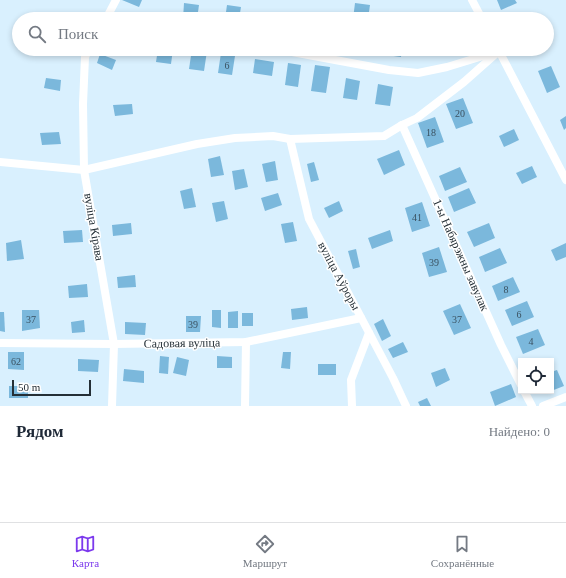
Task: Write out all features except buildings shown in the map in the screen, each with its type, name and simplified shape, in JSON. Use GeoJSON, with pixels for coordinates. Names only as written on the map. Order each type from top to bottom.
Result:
{"type":"FeatureCollection","features":[{"type":"Feature","properties":{"kind":"street"},"geometry":{"type":"LineString","coordinates":[[110,12],[116,0]]}},
{"type":"Feature","properties":{"kind":"street"},"geometry":{"type":"LineString","coordinates":[[472,0],[478,12]]}},
{"type":"Feature","properties":{"kind":"street","name":"вуліца Кірава"},"geometry":{"type":"LineString","coordinates":[[86,56],[83,104],[84,170],[114,344],[112,406]]}},
{"type":"Feature","properties":{"kind":"street"},"geometry":{"type":"LineString","coordinates":[[313,56],[381,69],[418,73],[447,67],[480,56]]}},
{"type":"Feature","properties":{"kind":"street"},"geometry":{"type":"LineString","coordinates":[[0,162],[84,170],[197,144],[234,138],[273,136],[290,139],[384,136],[417,118],[464,82],[492,56]]}},
{"type":"Feature","properties":{"kind":"street"},"geometry":{"type":"LineString","coordinates":[[501,56],[566,180]]}},
{"type":"Feature","properties":{"kind":"street","name":"1-ы Набярэжны завулак"},"geometry":{"type":"LineString","coordinates":[[402,125],[501,345],[518,379]]}},
{"type":"Feature","properties":{"kind":"street","name":"вуліца Аўроры"},"geometry":{"type":"LineString","coordinates":[[290,139],[309,219],[406,406]]}},
{"type":"Feature","properties":{"kind":"street","name":"Садовая вуліца"},"geometry":{"type":"LineString","coordinates":[[0,343],[114,344],[246,342],[361,318]]}},
{"type":"Feature","properties":{"kind":"street"},"geometry":{"type":"LineString","coordinates":[[352,406],[351,380],[369,333]]}},
{"type":"Feature","properties":{"kind":"street"},"geometry":{"type":"LineString","coordinates":[[245,406],[246,342]]}},
{"type":"Feature","properties":{"kind":"street"},"geometry":{"type":"LineString","coordinates":[[526,394],[532,406]]}},
{"type":"Feature","properties":{"kind":"street"},"geometry":{"type":"LineString","coordinates":[[543,406],[566,397]]}}]}
